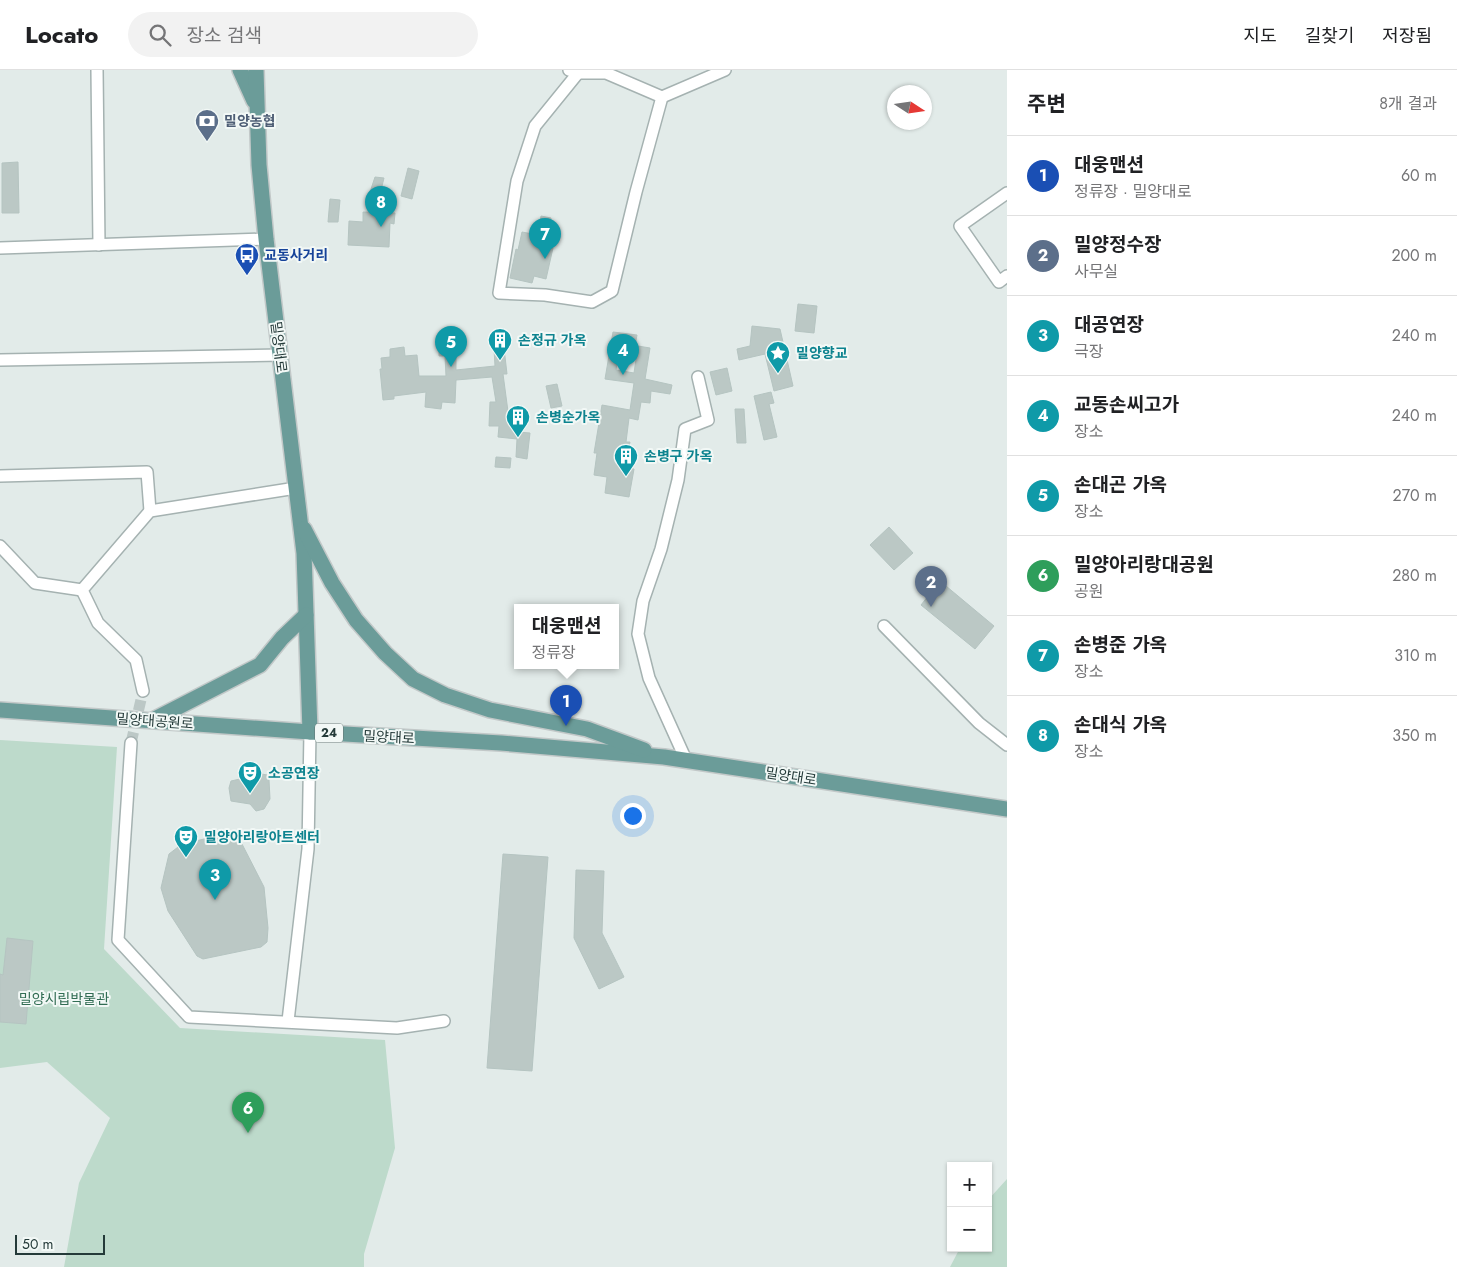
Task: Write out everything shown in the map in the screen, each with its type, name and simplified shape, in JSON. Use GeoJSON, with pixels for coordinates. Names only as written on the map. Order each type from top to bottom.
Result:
{"type":"FeatureCollection","features":[{"type":"Feature","properties":{"kind":"main road"},"geometry":{"type":"LineString","coordinates":[[240,70],[257,108]]}},
{"type":"Feature","properties":{"kind":"main road","name":"밀양대로"},"geometry":{"type":"LineString","coordinates":[[256,70],[259,165],[266,239],[304,553],[310,732],[501,743],[664,757],[1007,809]]}},
{"type":"Feature","properties":{"kind":"main road"},"geometry":{"type":"LineString","coordinates":[[300,520],[332,583],[356,620],[385,653],[413,679],[445,695],[490,710],[587,729],[664,757]]}},
{"type":"Feature","properties":{"kind":"main road"},"geometry":{"type":"LineString","coordinates":[[152,721],[260,665],[282,638],[306,616]]}},
{"type":"Feature","properties":{"kind":"main road","name":"밀양대공원로"},"geometry":{"type":"LineString","coordinates":[[0,710],[310,732]]}},
{"type":"Feature","properties":{"kind":"street"},"geometry":{"type":"LineString","coordinates":[[97,70],[99,245]]}},
{"type":"Feature","properties":{"kind":"street"},"geometry":{"type":"LineString","coordinates":[[662,97],[612,291],[592,302],[545,295],[499,293],[517,181],[535,126],[574,71],[606,73],[662,97],[725,70]]}},
{"type":"Feature","properties":{"kind":"street"},"geometry":{"type":"LineString","coordinates":[[1007,193],[960,226],[999,282],[1007,276]]}},
{"type":"Feature","properties":{"kind":"street"},"geometry":{"type":"LineString","coordinates":[[0,248],[266,239]]}},
{"type":"Feature","properties":{"kind":"street"},"geometry":{"type":"LineString","coordinates":[[0,360],[281,355]]}},
{"type":"Feature","properties":{"kind":"street"},"geometry":{"type":"LineString","coordinates":[[686,760],[649,678],[638,634],[643,601],[661,550],[678,480],[685,429],[708,420],[698,377]]}},
{"type":"Feature","properties":{"kind":"street"},"geometry":{"type":"LineString","coordinates":[[0,476],[147,472],[150,511]]}},
{"type":"Feature","properties":{"kind":"street"},"geometry":{"type":"LineString","coordinates":[[82,590],[150,511],[296,488]]}},
{"type":"Feature","properties":{"kind":"street"},"geometry":{"type":"LineString","coordinates":[[0,546],[35,582],[82,590]]}},
{"type":"Feature","properties":{"kind":"street"},"geometry":{"type":"LineString","coordinates":[[82,590],[98,623],[136,660],[143,691]]}},
{"type":"Feature","properties":{"kind":"street"},"geometry":{"type":"LineString","coordinates":[[884,626],[979,723],[1007,745]]}},
{"type":"Feature","properties":{"kind":"street"},"geometry":{"type":"LineString","coordinates":[[288,1021],[308,849],[310,732]]}},
{"type":"Feature","properties":{"kind":"street"},"geometry":{"type":"LineString","coordinates":[[131,743],[118,940],[189,1017],[397,1028],[444,1021]]}},
{"type":"Feature","properties":{"kind":"green space"},"geometry":{"type":"Polygon","coordinates":[[[0,740],[117,747],[104,949],[180,1028],[385,1040],[395,1148],[364,1254],[364,1267],[64,1267],[79,1183],[110,1118],[47,1062],[0,1068],[0,740]]]}},
{"type":"Feature","properties":{"kind":"green space"},"geometry":{"type":"Polygon","coordinates":[[[1007,1179],[1007,1267],[950,1267],[958,1252],[992,1252],[992,1196],[1007,1179]]]}},
{"type":"Feature","properties":{"kind":"building"},"geometry":{"type":"Polygon","coordinates":[[[18,162],[19,213],[2,213],[2,163],[18,162]]]}},
{"type":"Feature","properties":{"kind":"building"},"geometry":{"type":"Polygon","coordinates":[[[408,168],[419,171],[412,199],[401,196],[408,168]]]}},
{"type":"Feature","properties":{"kind":"building"},"geometry":{"type":"Polygon","coordinates":[[[375,177],[384,178],[379,198],[369,195],[375,177]]]}},
{"type":"Feature","properties":{"kind":"building"},"geometry":{"type":"Polygon","coordinates":[[[330,199],[340,200],[338,222],[328,222],[330,199]]]}},
{"type":"Feature","properties":{"kind":"building"},"geometry":{"type":"Polygon","coordinates":[[[363,212],[395,213],[394,224],[390,223],[389,247],[348,245],[349,221],[363,222],[363,212]]]}},
{"type":"Feature","properties":{"kind":"building"},"geometry":{"type":"Polygon","coordinates":[[[541,216],[551,218],[546,246],[553,248],[546,279],[534,276],[532,283],[510,278],[516,249],[518,250],[522,232],[538,235],[541,216]]]}},
{"type":"Feature","properties":{"kind":"building"},"geometry":{"type":"Polygon","coordinates":[[[798,304],[817,306],[814,333],[795,331],[798,304]]]}},
{"type":"Feature","properties":{"kind":"building"},"geometry":{"type":"Polygon","coordinates":[[[752,326],[780,329],[793,386],[774,391],[765,354],[739,360],[737,349],[750,346],[752,326]]]}},
{"type":"Feature","properties":{"kind":"building"},"geometry":{"type":"Polygon","coordinates":[[[613,332],[637,335],[635,346],[620,344],[616,370],[634,373],[638,346],[650,348],[645,379],[672,385],[670,394],[651,391],[650,403],[641,402],[638,420],[629,418],[626,442],[630,442],[625,468],[634,469],[629,497],[605,493],[607,477],[594,475],[597,453],[594,453],[602,405],[630,410],[634,383],[605,379],[613,332]]]}},
{"type":"Feature","properties":{"kind":"building"},"geometry":{"type":"Polygon","coordinates":[[[439,346],[456,346],[456,370],[495,366],[494,349],[504,348],[507,374],[503,374],[509,419],[520,420],[518,432],[530,433],[527,459],[516,457],[517,439],[498,437],[499,426],[489,426],[490,402],[496,402],[492,377],[456,380],[455,403],[442,402],[441,409],[425,407],[426,392],[394,396],[394,399],[383,400],[380,369],[382,369],[381,358],[390,357],[390,349],[404,347],[405,356],[417,355],[419,376],[446,376],[445,356],[439,356],[439,346]]]}},
{"type":"Feature","properties":{"kind":"building"},"geometry":{"type":"Polygon","coordinates":[[[727,368],[732,391],[716,395],[710,372],[727,368]]]}},
{"type":"Feature","properties":{"kind":"building"},"geometry":{"type":"Polygon","coordinates":[[[557,384],[562,406],[551,408],[546,386],[557,384]]]}},
{"type":"Feature","properties":{"kind":"building"},"geometry":{"type":"Polygon","coordinates":[[[771,392],[774,403],[769,404],[777,437],[764,440],[754,396],[771,392]]]}},
{"type":"Feature","properties":{"kind":"building"},"geometry":{"type":"Polygon","coordinates":[[[735,409],[744,409],[746,443],[737,443],[735,409]]]}},
{"type":"Feature","properties":{"kind":"building"},"geometry":{"type":"Polygon","coordinates":[[[496,457],[511,458],[510,468],[495,467],[496,457]]]}},
{"type":"Feature","properties":{"kind":"building"},"geometry":{"type":"Polygon","coordinates":[[[889,527],[913,553],[894,570],[870,545],[889,527]]]}},
{"type":"Feature","properties":{"kind":"building"},"geometry":{"type":"Polygon","coordinates":[[[940,581],[994,626],[975,649],[921,605],[940,581]]]}},
{"type":"Feature","properties":{"kind":"building","name":"소공연장"},"geometry":{"type":"Polygon","coordinates":[[[262,774],[267,775],[269,780],[270,799],[264,809],[256,811],[250,804],[231,801],[229,788],[231,781],[262,774]]]}},
{"type":"Feature","properties":{"kind":"building"},"geometry":{"type":"Polygon","coordinates":[[[222,835],[234,837],[242,844],[264,887],[268,928],[267,942],[261,947],[203,959],[197,956],[168,911],[161,888],[169,854],[182,844],[222,835]]]}},
{"type":"Feature","properties":{"kind":"building"},"geometry":{"type":"Polygon","coordinates":[[[503,854],[548,857],[532,1071],[487,1068],[503,854]]]}},
{"type":"Feature","properties":{"kind":"building"},"geometry":{"type":"Polygon","coordinates":[[[576,870],[604,871],[602,933],[624,977],[599,989],[574,938],[576,870]]]}},
{"type":"Feature","properties":{"kind":"building","name":"밀양시립박물관"},"geometry":{"type":"Polygon","coordinates":[[[7,938],[33,941],[26,1024],[0,1022],[0,974],[3,975],[7,938]]]}},
{"type":"Feature","properties":{"kind":"tunnel"},"geometry":{"type":"LineString","coordinates":[[131,743],[143,691]]}},
{"type":"Feature","properties":{"kind":"place","name":"밀양농협"},"geometry":{"type":"Point","coordinates":[207,142]}},
{"type":"Feature","properties":{"kind":"place","name":"손대식 가옥"},"geometry":{"type":"Point","coordinates":[381,227]}},
{"type":"Feature","properties":{"kind":"place","name":"손병준 가옥"},"geometry":{"type":"Point","coordinates":[545,259]}},
{"type":"Feature","properties":{"kind":"place","name":"교동사거리"},"geometry":{"type":"Point","coordinates":[247,276]}},
{"type":"Feature","properties":{"kind":"place","name":"손정규 가옥"},"geometry":{"type":"Point","coordinates":[500,361]}},
{"type":"Feature","properties":{"kind":"place","name":"손대곤 가옥"},"geometry":{"type":"Point","coordinates":[451,367]}},
{"type":"Feature","properties":{"kind":"place","name":"밀양향교"},"geometry":{"type":"Point","coordinates":[778,374]}},
{"type":"Feature","properties":{"kind":"place","name":"교동손씨고가"},"geometry":{"type":"Point","coordinates":[623,375]}},
{"type":"Feature","properties":{"kind":"place","name":"손병순가옥"},"geometry":{"type":"Point","coordinates":[518,438]}},
{"type":"Feature","properties":{"kind":"place","name":"손병구 가옥"},"geometry":{"type":"Point","coordinates":[626,477]}},
{"type":"Feature","properties":{"kind":"place","name":"밀양정수장"},"geometry":{"type":"Point","coordinates":[931,607]}},
{"type":"Feature","properties":{"kind":"place","name":"대웅맨션"},"geometry":{"type":"Point","coordinates":[566,726]}},
{"type":"Feature","properties":{"kind":"place","name":"소공연장"},"geometry":{"type":"Point","coordinates":[250,794]}},
{"type":"Feature","properties":{"kind":"place","name":"밀양아리랑아트센터"},"geometry":{"type":"Point","coordinates":[186,858]}},
{"type":"Feature","properties":{"kind":"place","name":"대공연장"},"geometry":{"type":"Point","coordinates":[215,900]}},
{"type":"Feature","properties":{"kind":"place","name":"밀양아리랑대공원"},"geometry":{"type":"Point","coordinates":[248,1133]}}]}
